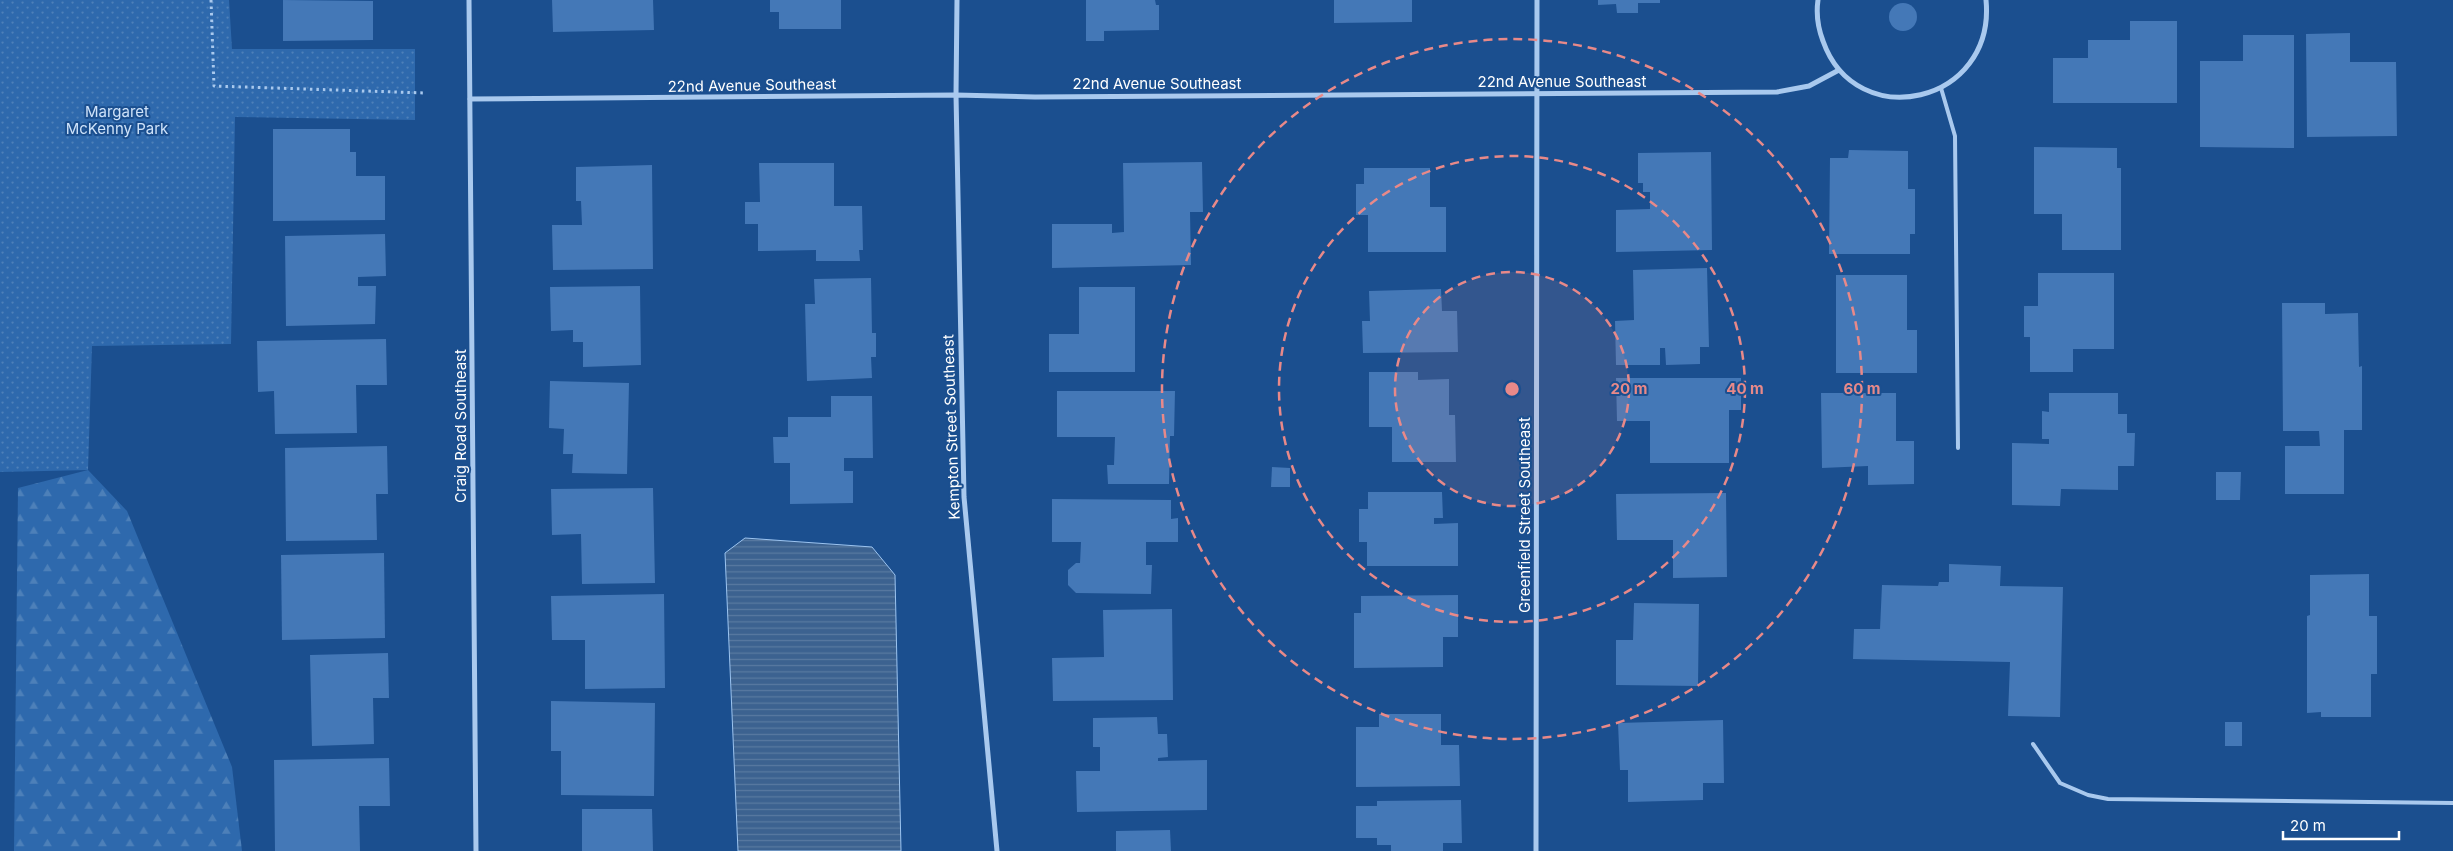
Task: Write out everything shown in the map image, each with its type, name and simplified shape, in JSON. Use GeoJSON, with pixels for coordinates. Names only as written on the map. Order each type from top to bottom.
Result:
{"type":"FeatureCollection","features":[{"type":"Feature","properties":{"kind":"street","name":"Craig Road Southeast"},"geometry":{"type":"LineString","coordinates":[[469,0],[476,851]]}},
{"type":"Feature","properties":{"kind":"street","name":"Kempton Street Southeast"},"geometry":{"type":"LineString","coordinates":[[957,0],[956,95],[964,497],[997,851]]}},
{"type":"Feature","properties":{"kind":"street","name":"Greenfield Street Southeast"},"geometry":{"type":"LineString","coordinates":[[1536,851],[1537,0]]}},
{"type":"Feature","properties":{"kind":"street"},"geometry":{"type":"LineString","coordinates":[[1818,0],[1819,31],[1826,52],[1839,70],[1856,84],[1884,95],[1898,97],[1920,95],[1941,88],[1960,75],[1974,58],[1983,38],[1987,16],[1986,0]]}},
{"type":"Feature","properties":{"kind":"street","name":"22nd Avenue Southeast"},"geometry":{"type":"LineString","coordinates":[[470,99],[1777,92],[1810,86],[1839,70]]}},
{"type":"Feature","properties":{"kind":"lane"},"geometry":{"type":"LineString","coordinates":[[1941,88],[1956,136],[1958,448]]}},
{"type":"Feature","properties":{"kind":"lane"},"geometry":{"type":"LineString","coordinates":[[2033,744],[2060,783],[2088,796],[2108,799],[2453,802]]}},
{"type":"Feature","properties":{"kind":"path"},"geometry":{"type":"LineString","coordinates":[[211,0],[214,86],[426,93]]}},
{"type":"Feature","properties":{"kind":"green space","name":"Margaret McKenny Park"},"geometry":{"type":"Polygon","coordinates":[[[0,0],[229,0],[232,49],[415,49],[415,120],[235,117],[231,344],[92,346],[88,470],[0,472],[0,0]]]}},
{"type":"Feature","properties":{"kind":"green space"},"geometry":{"type":"Polygon","coordinates":[[[88,470],[127,511],[232,767],[242,851],[14,851],[18,488],[88,470]]]}},
{"type":"Feature","properties":{"kind":"shaded area"},"geometry":{"type":"Polygon","coordinates":[[[745,538],[872,547],[895,575],[901,851],[738,851],[725,553],[745,538]]]}},
{"type":"Feature","properties":{"kind":"building"},"geometry":{"type":"Polygon","coordinates":[[[283,0],[373,1],[373,40],[283,41],[283,0]]]}},
{"type":"Feature","properties":{"kind":"building"},"geometry":{"type":"Polygon","coordinates":[[[552,0],[653,0],[654,30],[553,32],[552,0]]]}},
{"type":"Feature","properties":{"kind":"building"},"geometry":{"type":"Polygon","coordinates":[[[770,0],[841,0],[841,29],[779,29],[779,12],[770,12],[770,0]]]}},
{"type":"Feature","properties":{"kind":"building"},"geometry":{"type":"Polygon","coordinates":[[[1086,0],[1155,0],[1156,5],[1159,5],[1159,30],[1104,31],[1104,41],[1086,41],[1086,0]]]}},
{"type":"Feature","properties":{"kind":"building"},"geometry":{"type":"Polygon","coordinates":[[[1334,0],[1412,0],[1412,22],[1334,23],[1334,0]]]}},
{"type":"Feature","properties":{"kind":"building"},"geometry":{"type":"Polygon","coordinates":[[[1598,0],[1660,0],[1660,3],[1638,3],[1638,13],[1617,13],[1616,4],[1598,5],[1598,0]]]}},
{"type":"Feature","properties":{"kind":"building"},"geometry":{"type":"Polygon","coordinates":[[[1903,3],[1913,7],[1917,17],[1913,27],[1903,31],[1893,27],[1889,17],[1893,7],[1903,3]]]}},
{"type":"Feature","properties":{"kind":"building"},"geometry":{"type":"Polygon","coordinates":[[[2130,21],[2177,21],[2177,103],[2053,103],[2053,58],[2088,58],[2088,40],[2130,40],[2130,21]]]}},
{"type":"Feature","properties":{"kind":"building"},"geometry":{"type":"Polygon","coordinates":[[[2350,33],[2350,62],[2396,62],[2397,136],[2307,137],[2306,34],[2350,33]]]}},
{"type":"Feature","properties":{"kind":"building"},"geometry":{"type":"Polygon","coordinates":[[[2243,35],[2294,35],[2294,148],[2200,147],[2200,61],[2243,61],[2243,35]]]}},
{"type":"Feature","properties":{"kind":"building"},"geometry":{"type":"Polygon","coordinates":[[[273,129],[350,129],[350,152],[356,152],[356,176],[385,176],[385,220],[273,221],[273,129]]]}},
{"type":"Feature","properties":{"kind":"building"},"geometry":{"type":"Polygon","coordinates":[[[2034,147],[2117,148],[2117,168],[2121,168],[2121,250],[2062,250],[2062,214],[2034,214],[2034,147]]]}},
{"type":"Feature","properties":{"kind":"building"},"geometry":{"type":"Polygon","coordinates":[[[1849,150],[1908,151],[1908,189],[1915,189],[1915,234],[1910,234],[1910,254],[1829,254],[1830,158],[1848,158],[1849,150]]]}},
{"type":"Feature","properties":{"kind":"building"},"geometry":{"type":"Polygon","coordinates":[[[1711,152],[1712,250],[1616,252],[1616,210],[1650,209],[1650,192],[1643,192],[1643,183],[1638,183],[1638,153],[1711,152]]]}},
{"type":"Feature","properties":{"kind":"building"},"geometry":{"type":"Polygon","coordinates":[[[1202,162],[1203,212],[1190,212],[1191,265],[1052,268],[1052,224],[1112,224],[1112,233],[1124,232],[1123,163],[1202,162]]]}},
{"type":"Feature","properties":{"kind":"building"},"geometry":{"type":"Polygon","coordinates":[[[759,163],[834,163],[834,206],[862,206],[863,250],[859,250],[860,261],[816,261],[816,250],[758,251],[758,224],[745,224],[745,202],[760,202],[759,163]]]}},
{"type":"Feature","properties":{"kind":"building"},"geometry":{"type":"Polygon","coordinates":[[[652,165],[653,269],[553,270],[552,225],[582,225],[581,201],[576,201],[576,167],[652,165]]]}},
{"type":"Feature","properties":{"kind":"building"},"geometry":{"type":"Polygon","coordinates":[[[1364,168],[1430,168],[1430,207],[1446,207],[1446,252],[1368,252],[1368,215],[1356,215],[1356,184],[1364,184],[1364,168]]]}},
{"type":"Feature","properties":{"kind":"building"},"geometry":{"type":"Polygon","coordinates":[[[385,234],[386,276],[358,277],[358,286],[376,286],[375,324],[286,326],[285,236],[385,234]]]}},
{"type":"Feature","properties":{"kind":"building"},"geometry":{"type":"Polygon","coordinates":[[[1707,268],[1709,347],[1700,347],[1700,364],[1666,365],[1665,348],[1660,348],[1660,365],[1616,365],[1615,321],[1634,320],[1633,270],[1707,268]]]}},
{"type":"Feature","properties":{"kind":"building"},"geometry":{"type":"Polygon","coordinates":[[[2038,273],[2114,273],[2114,349],[2073,349],[2073,372],[2030,372],[2030,337],[2024,337],[2024,306],[2038,306],[2038,273]]]}},
{"type":"Feature","properties":{"kind":"building"},"geometry":{"type":"Polygon","coordinates":[[[1836,275],[1907,275],[1907,330],[1917,330],[1917,373],[1836,373],[1836,275]]]}},
{"type":"Feature","properties":{"kind":"building"},"geometry":{"type":"Polygon","coordinates":[[[871,278],[872,333],[876,333],[876,357],[871,357],[872,378],[807,381],[805,304],[815,304],[814,279],[871,278]]]}},
{"type":"Feature","properties":{"kind":"building"},"geometry":{"type":"Polygon","coordinates":[[[640,286],[641,365],[583,367],[583,342],[573,342],[573,330],[551,331],[550,287],[640,286]]]}},
{"type":"Feature","properties":{"kind":"building"},"geometry":{"type":"Polygon","coordinates":[[[1079,287],[1135,287],[1135,372],[1049,372],[1049,334],[1079,334],[1079,287]]]}},
{"type":"Feature","properties":{"kind":"building"},"geometry":{"type":"Polygon","coordinates":[[[1441,289],[1442,311],[1457,311],[1458,352],[1363,353],[1362,321],[1370,321],[1369,291],[1441,289]]]}},
{"type":"Feature","properties":{"kind":"building"},"geometry":{"type":"Polygon","coordinates":[[[2282,303],[2325,303],[2325,314],[2358,313],[2359,367],[2362,366],[2362,430],[2344,430],[2344,494],[2285,494],[2285,446],[2320,446],[2319,431],[2283,431],[2282,303]]]}},
{"type":"Feature","properties":{"kind":"building"},"geometry":{"type":"Polygon","coordinates":[[[386,339],[387,385],[356,385],[357,433],[275,434],[274,391],[258,392],[257,341],[386,339]]]}},
{"type":"Feature","properties":{"kind":"building"},"geometry":{"type":"Polygon","coordinates":[[[1369,372],[1418,372],[1418,380],[1449,379],[1449,415],[1455,415],[1456,462],[1392,462],[1392,427],[1369,427],[1369,372]]]}},
{"type":"Feature","properties":{"kind":"building"},"geometry":{"type":"Polygon","coordinates":[[[1616,378],[1741,378],[1741,410],[1729,410],[1729,463],[1650,463],[1650,421],[1617,421],[1616,378]]]}},
{"type":"Feature","properties":{"kind":"building"},"geometry":{"type":"Polygon","coordinates":[[[550,381],[629,383],[627,474],[572,473],[573,454],[563,454],[564,429],[549,428],[550,381]]]}},
{"type":"Feature","properties":{"kind":"building"},"geometry":{"type":"Polygon","coordinates":[[[1057,391],[1175,391],[1174,436],[1170,436],[1169,484],[1108,484],[1107,465],[1114,465],[1115,437],[1057,437],[1057,391]]]}},
{"type":"Feature","properties":{"kind":"building"},"geometry":{"type":"Polygon","coordinates":[[[1821,393],[1896,393],[1896,441],[1914,441],[1914,484],[1868,485],[1868,466],[1822,468],[1821,393]]]}},
{"type":"Feature","properties":{"kind":"building"},"geometry":{"type":"Polygon","coordinates":[[[2049,393],[2118,393],[2118,414],[2127,414],[2127,433],[2135,433],[2134,466],[2118,466],[2118,490],[2061,489],[2060,506],[2012,505],[2012,443],[2049,444],[2049,439],[2042,439],[2042,411],[2049,412],[2049,393]]]}},
{"type":"Feature","properties":{"kind":"building"},"geometry":{"type":"Polygon","coordinates":[[[831,396],[872,396],[873,458],[844,458],[844,471],[853,471],[853,503],[790,504],[790,463],[774,463],[773,437],[788,437],[788,417],[831,417],[831,396]]]}},
{"type":"Feature","properties":{"kind":"building"},"geometry":{"type":"Polygon","coordinates":[[[387,446],[388,494],[376,494],[377,540],[286,541],[285,448],[387,446]]]}},
{"type":"Feature","properties":{"kind":"building"},"geometry":{"type":"Polygon","coordinates":[[[1272,467],[1290,468],[1290,487],[1271,487],[1272,467]]]}},
{"type":"Feature","properties":{"kind":"building"},"geometry":{"type":"Polygon","coordinates":[[[2216,472],[2241,472],[2240,500],[2216,500],[2216,472]]]}},
{"type":"Feature","properties":{"kind":"building"},"geometry":{"type":"Polygon","coordinates":[[[653,488],[655,583],[582,584],[581,534],[552,535],[551,489],[653,488]]]}},
{"type":"Feature","properties":{"kind":"building"},"geometry":{"type":"Polygon","coordinates":[[[1368,492],[1442,492],[1443,518],[1434,518],[1434,524],[1458,523],[1458,566],[1367,566],[1367,542],[1359,542],[1359,509],[1368,509],[1368,492]]]}},
{"type":"Feature","properties":{"kind":"building"},"geometry":{"type":"Polygon","coordinates":[[[1726,493],[1727,577],[1673,578],[1673,540],[1617,540],[1616,494],[1726,493]]]}},
{"type":"Feature","properties":{"kind":"building"},"geometry":{"type":"Polygon","coordinates":[[[1052,499],[1171,500],[1171,519],[1178,518],[1178,542],[1146,542],[1146,565],[1152,565],[1151,594],[1076,593],[1068,585],[1068,570],[1076,563],[1080,563],[1081,542],[1052,542],[1052,499]]]}},
{"type":"Feature","properties":{"kind":"building"},"geometry":{"type":"Polygon","coordinates":[[[384,553],[385,638],[282,640],[281,555],[384,553]]]}},
{"type":"Feature","properties":{"kind":"building"},"geometry":{"type":"Polygon","coordinates":[[[1949,564],[2001,566],[2000,586],[2063,587],[2060,717],[2008,716],[2010,662],[1853,659],[1854,629],[1880,629],[1882,585],[1938,586],[1939,582],[1949,582],[1949,564]]]}},
{"type":"Feature","properties":{"kind":"building"},"geometry":{"type":"Polygon","coordinates":[[[2369,574],[2369,616],[2377,616],[2377,674],[2371,674],[2371,717],[2321,717],[2321,712],[2307,713],[2307,616],[2310,615],[2310,575],[2369,574]]]}},
{"type":"Feature","properties":{"kind":"building"},"geometry":{"type":"Polygon","coordinates":[[[664,594],[665,688],[585,689],[585,640],[552,640],[551,596],[664,594]]]}},
{"type":"Feature","properties":{"kind":"building"},"geometry":{"type":"Polygon","coordinates":[[[1458,595],[1458,637],[1443,637],[1443,667],[1354,668],[1354,613],[1361,613],[1361,596],[1458,595]]]}},
{"type":"Feature","properties":{"kind":"building"},"geometry":{"type":"Polygon","coordinates":[[[1634,603],[1699,604],[1698,686],[1616,685],[1616,640],[1633,640],[1634,603]]]}},
{"type":"Feature","properties":{"kind":"building"},"geometry":{"type":"Polygon","coordinates":[[[1172,609],[1173,700],[1053,701],[1052,658],[1104,657],[1103,610],[1172,609]]]}},
{"type":"Feature","properties":{"kind":"building"},"geometry":{"type":"Polygon","coordinates":[[[388,653],[389,698],[373,698],[374,744],[312,746],[310,655],[388,653]]]}},
{"type":"Feature","properties":{"kind":"building"},"geometry":{"type":"Polygon","coordinates":[[[551,701],[655,703],[654,796],[561,795],[561,751],[551,751],[551,701]]]}},
{"type":"Feature","properties":{"kind":"building"},"geometry":{"type":"Polygon","coordinates":[[[1379,714],[1441,714],[1441,745],[1459,745],[1460,786],[1356,787],[1356,727],[1379,727],[1379,714]]]}},
{"type":"Feature","properties":{"kind":"building"},"geometry":{"type":"Polygon","coordinates":[[[1157,717],[1158,734],[1167,734],[1168,757],[1158,758],[1158,761],[1207,760],[1207,810],[1077,812],[1076,771],[1100,771],[1100,747],[1093,747],[1093,718],[1157,717]]]}},
{"type":"Feature","properties":{"kind":"building"},"geometry":{"type":"Polygon","coordinates":[[[1723,720],[1724,783],[1703,783],[1703,800],[1628,802],[1628,770],[1620,770],[1618,723],[1723,720]]]}},
{"type":"Feature","properties":{"kind":"building"},"geometry":{"type":"Polygon","coordinates":[[[2225,722],[2242,722],[2242,746],[2225,746],[2225,722]]]}},
{"type":"Feature","properties":{"kind":"building"},"geometry":{"type":"Polygon","coordinates":[[[389,758],[390,806],[359,806],[360,851],[275,851],[274,760],[389,758]]]}},
{"type":"Feature","properties":{"kind":"building"},"geometry":{"type":"Polygon","coordinates":[[[1461,800],[1462,843],[1443,843],[1443,851],[1391,851],[1391,845],[1377,845],[1377,838],[1356,838],[1356,806],[1377,806],[1377,801],[1461,800]]]}},
{"type":"Feature","properties":{"kind":"building"},"geometry":{"type":"Polygon","coordinates":[[[582,809],[652,809],[653,851],[582,851],[582,809]]]}},
{"type":"Feature","properties":{"kind":"building"},"geometry":{"type":"Polygon","coordinates":[[[1170,830],[1171,851],[1116,851],[1116,831],[1170,830]]]}}]}
